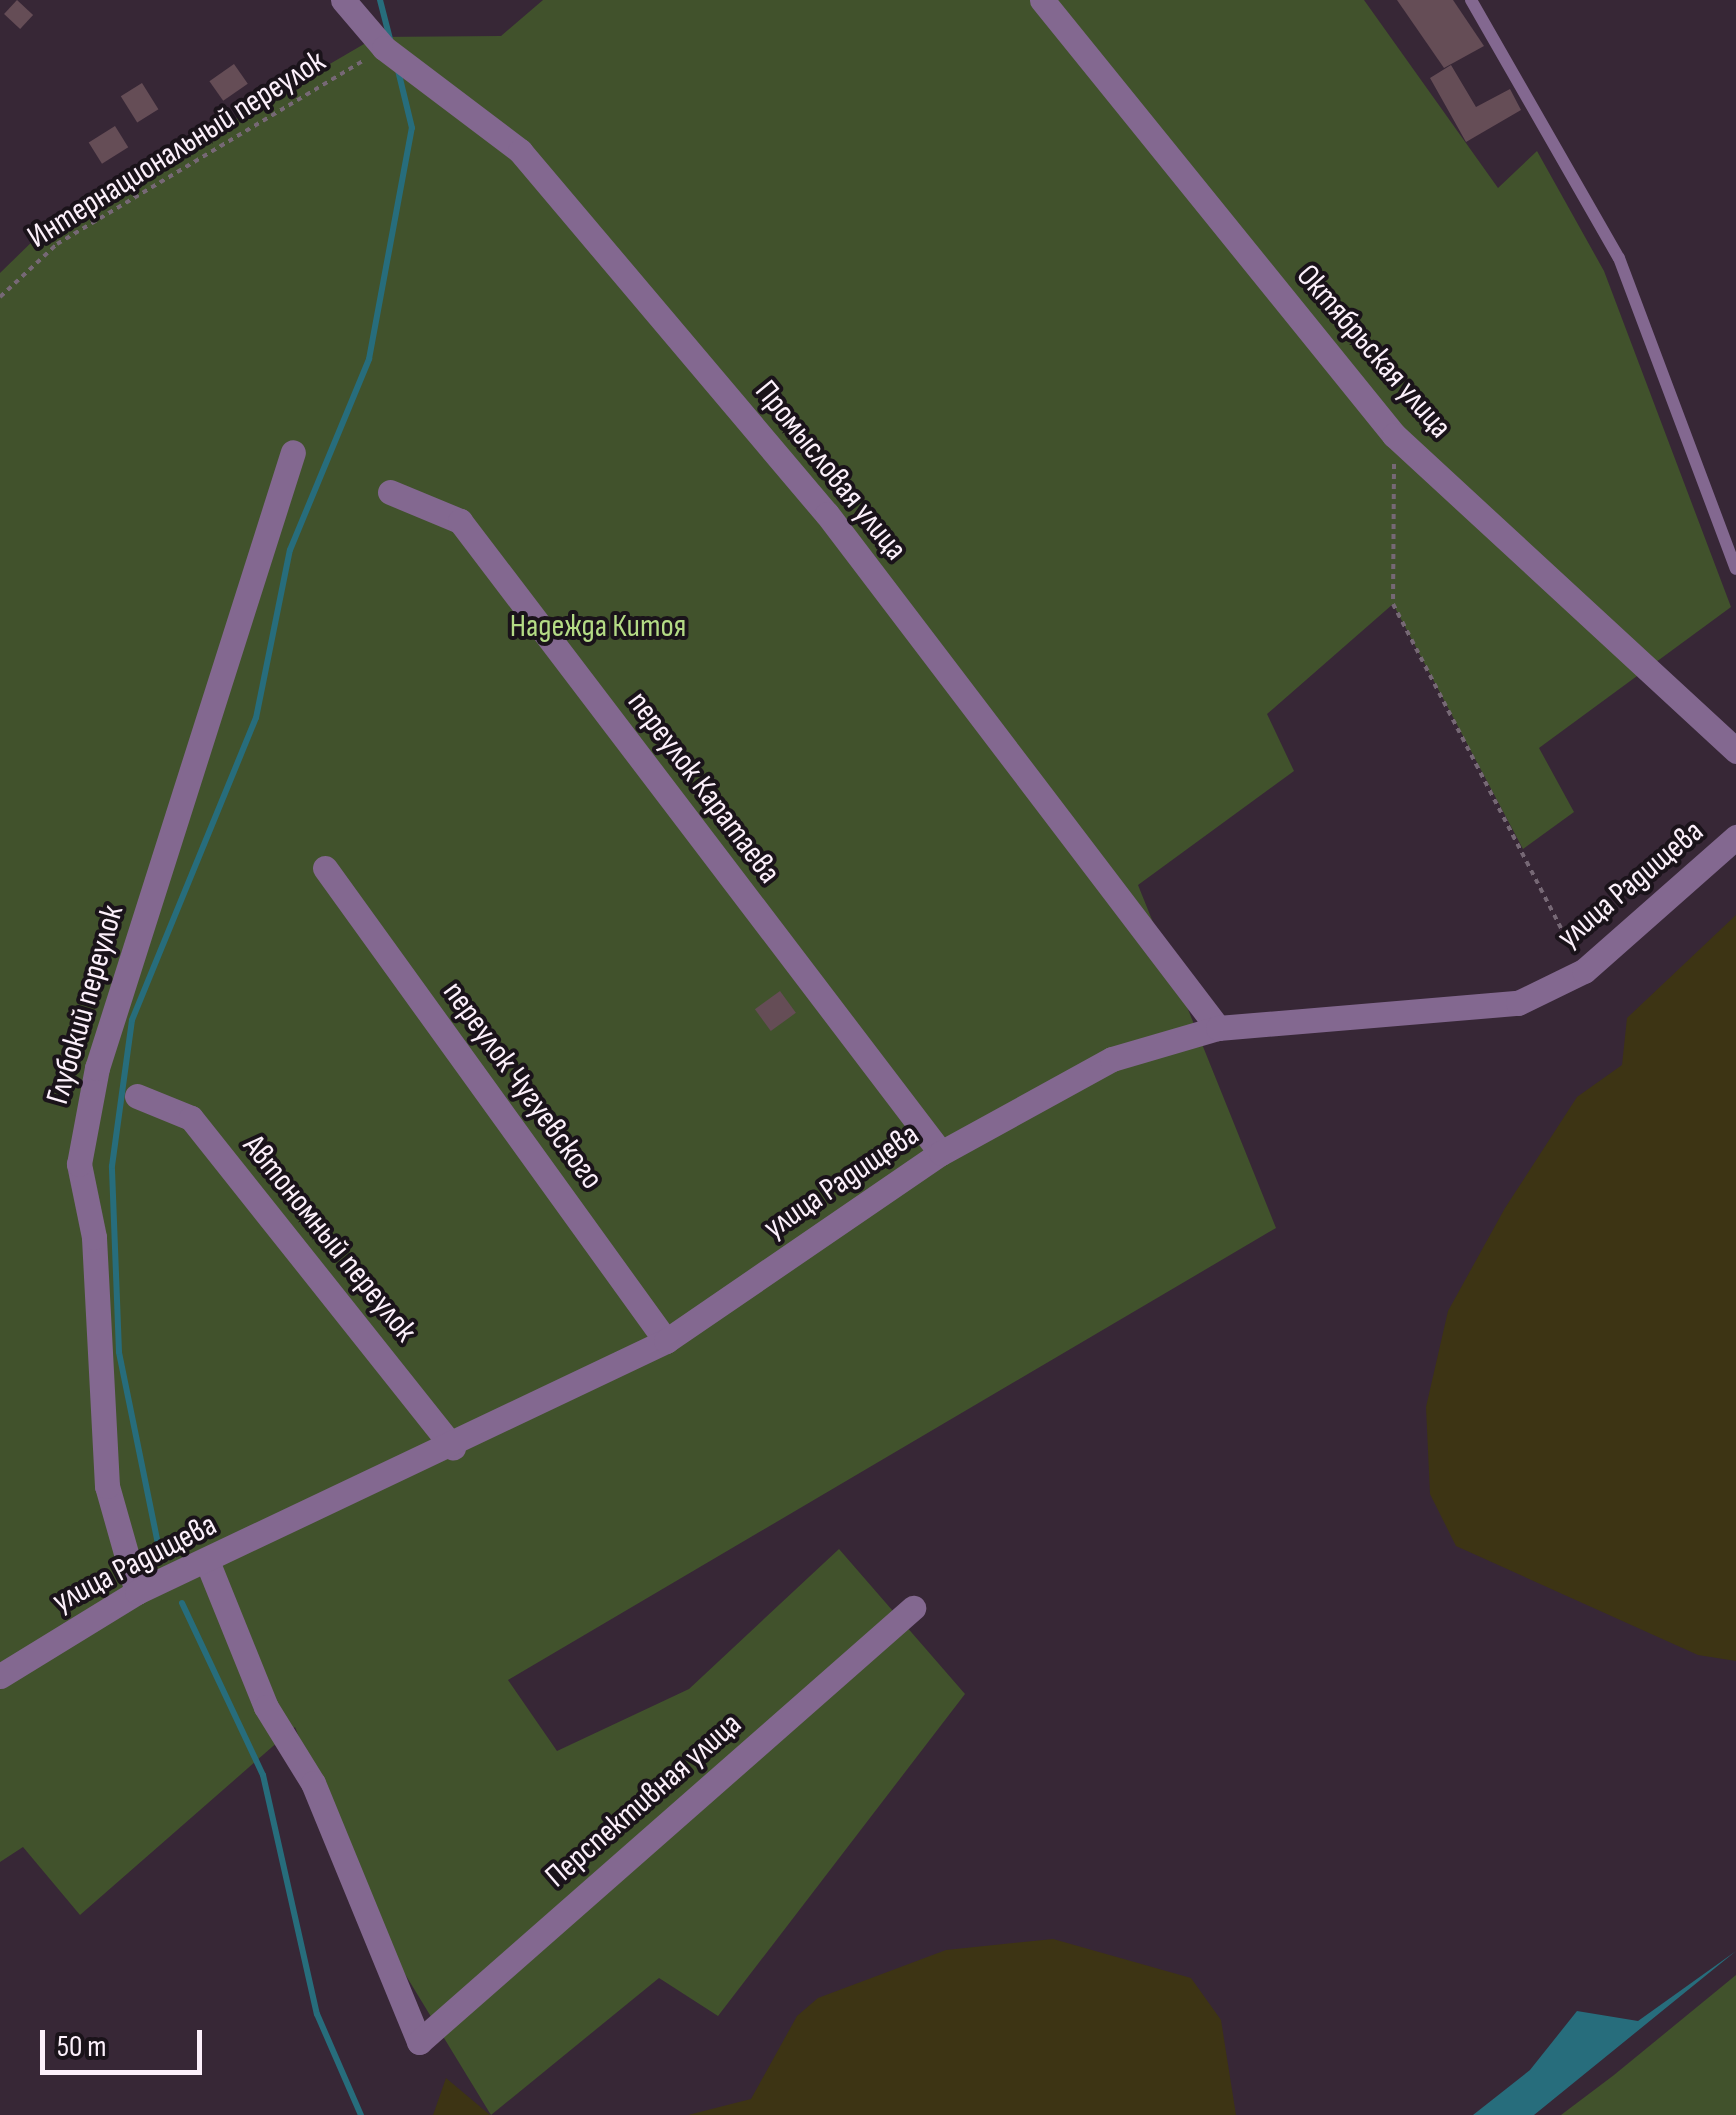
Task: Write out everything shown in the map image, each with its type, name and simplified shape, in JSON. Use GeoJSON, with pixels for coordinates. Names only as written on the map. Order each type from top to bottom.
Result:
{"type":"FeatureCollection","features":[{"type":"Feature","properties":{"kind":"street","name":"Промысловая улица"},"geometry":{"type":"LineString","coordinates":[[343,0],[384,48],[520,151],[827,514],[1218,1028]]}},
{"type":"Feature","properties":{"kind":"street","name":"Октябрьская улица"},"geometry":{"type":"LineString","coordinates":[[1042,0],[1394,434],[1736,752]]}},
{"type":"Feature","properties":{"kind":"street","name":"Глубокий переулок"},"geometry":{"type":"LineString","coordinates":[[137,1592],[107,1486],[94,1237],[78,1164],[97,1068],[293,452]]}},
{"type":"Feature","properties":{"kind":"street","name":"переулок Каратаева"},"geometry":{"type":"LineString","coordinates":[[390,492],[460,521],[941,1153]]}},
{"type":"Feature","properties":{"kind":"street","name":"улица Радищева"},"geometry":{"type":"LineString","coordinates":[[0,1676],[137,1592],[208,1562],[666,1341],[941,1153],[1112,1060],[1218,1028],[1446,1015],[1518,1004],[1584,971],[1736,837]]}},
{"type":"Feature","properties":{"kind":"street","name":"переулок Чугуевского"},"geometry":{"type":"LineString","coordinates":[[325,868],[666,1341]]}},
{"type":"Feature","properties":{"kind":"street","name":"Автономный переулок"},"geometry":{"type":"LineString","coordinates":[[137,1096],[191,1118],[452,1446]]}},
{"type":"Feature","properties":{"kind":"street","name":"Перспективная улица"},"geometry":{"type":"LineString","coordinates":[[208,1562],[266,1707],[314,1783],[419,2042],[913,1608]]}},
{"type":"Feature","properties":{"kind":"lane"},"geometry":{"type":"LineString","coordinates":[[1471,0],[1619,258],[1736,569]]}},
{"type":"Feature","properties":{"kind":"path","name":"Интернациональный переулок"},"geometry":{"type":"LineString","coordinates":[[0,296],[56,244],[384,48]]}},
{"type":"Feature","properties":{"kind":"path"},"geometry":{"type":"LineString","coordinates":[[1394,434],[1392,604],[1584,971]]}},
{"type":"Feature","properties":{"kind":"green space","name":"Надежда Китоя"},"geometry":{"type":"Polygon","coordinates":[[[543,0],[1364,0],[1498,188],[1537,151],[1604,271],[1731,607],[1539,748],[1574,812],[1523,849],[1393,604],[1267,714],[1294,771],[1138,885],[1276,1228],[508,1680],[557,1751],[689,1689],[839,1549],[965,1694],[718,2016],[659,1978],[491,2115],[372,1920],[295,1727],[80,1915],[23,1847],[0,1862],[0,273],[42,232],[376,37],[501,36],[543,0]]]}},
{"type":"Feature","properties":{"kind":"green space"},"geometry":{"type":"Polygon","coordinates":[[[1736,1975],[1736,2115],[1561,2115],[1614,2075],[1736,1975]]]}},
{"type":"Feature","properties":{"kind":"sand"},"geometry":{"type":"Polygon","coordinates":[[[1736,915],[1736,1661],[1698,1655],[1456,1546],[1430,1494],[1426,1407],[1448,1311],[1505,1208],[1577,1097],[1622,1065],[1627,1018],[1736,915]]]}},
{"type":"Feature","properties":{"kind":"sand"},"geometry":{"type":"Polygon","coordinates":[[[1053,1939],[1191,1978],[1221,2020],[1236,2115],[688,2115],[751,2099],[797,2016],[818,1998],[946,1950],[1053,1939]]]}},
{"type":"Feature","properties":{"kind":"sand"},"geometry":{"type":"Polygon","coordinates":[[[446,2078],[490,2115],[433,2115],[446,2078]]]}},
{"type":"Feature","properties":{"kind":"water"},"geometry":{"type":"Polygon","coordinates":[[[1736,1951],[1534,2115],[1473,2115],[1530,2070],[1577,2011],[1638,2021],[1736,1951]]]}},
{"type":"Feature","properties":{"kind":"building"},"geometry":{"type":"Polygon","coordinates":[[[17,0],[33,15],[20,29],[4,14],[17,0]]]}},
{"type":"Feature","properties":{"kind":"building"},"geometry":{"type":"Polygon","coordinates":[[[1397,0],[1453,0],[1484,46],[1444,68],[1397,0]]]}},
{"type":"Feature","properties":{"kind":"building"},"geometry":{"type":"Polygon","coordinates":[[[234,64],[248,84],[223,101],[209,81],[234,64]]]}},
{"type":"Feature","properties":{"kind":"building"},"geometry":{"type":"Polygon","coordinates":[[[1451,65],[1476,107],[1510,89],[1521,110],[1466,142],[1430,78],[1451,65]]]}},
{"type":"Feature","properties":{"kind":"building"},"geometry":{"type":"Polygon","coordinates":[[[142,83],[158,109],[137,123],[121,96],[142,83]]]}},
{"type":"Feature","properties":{"kind":"building"},"geometry":{"type":"Polygon","coordinates":[[[115,126],[128,147],[102,164],[89,142],[115,126]]]}},
{"type":"Feature","properties":{"kind":"building"},"geometry":{"type":"Polygon","coordinates":[[[780,991],[796,1013],[771,1031],[755,1009],[780,991]]]}},
{"type":"Feature","properties":{"kind":"waterway"},"geometry":{"type":"LineString","coordinates":[[380,0],[390,39]]}},
{"type":"Feature","properties":{"kind":"waterway"},"geometry":{"type":"LineString","coordinates":[[159,1549],[119,1352],[112,1166],[132,1020],[256,718],[290,550],[369,359],[412,128],[398,70]]}},
{"type":"Feature","properties":{"kind":"waterway"},"geometry":{"type":"LineString","coordinates":[[182,1603],[263,1775],[317,2014],[361,2115]]}}]}
